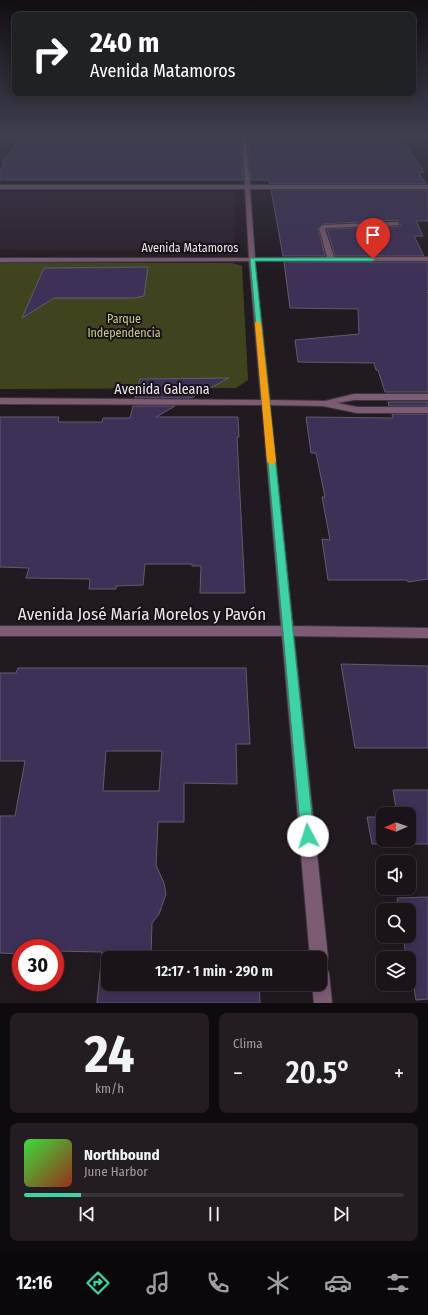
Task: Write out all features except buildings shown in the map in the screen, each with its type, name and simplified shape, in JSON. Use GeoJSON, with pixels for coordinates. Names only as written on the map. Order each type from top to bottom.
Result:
{"type":"FeatureCollection","features":[{"type":"Feature","properties":{"kind":"street"},"geometry":{"type":"LineString","coordinates":[[248,181],[252,259],[289,631],[318,951]]}},
{"type":"Feature","properties":{"kind":"street"},"geometry":{"type":"LineString","coordinates":[[0,187],[428,187]]}},
{"type":"Feature","properties":{"kind":"street"},"geometry":{"type":"LineString","coordinates":[[331,259],[322,228],[325,226],[397,224]]}},
{"type":"Feature","properties":{"kind":"street","name":"Avenida Matamoros"},"geometry":{"type":"LineString","coordinates":[[0,260],[428,259]]}},
{"type":"Feature","properties":{"kind":"street","name":"Avenida Galeana"},"geometry":{"type":"LineString","coordinates":[[0,401],[323,403],[354,397],[428,397]]}},
{"type":"Feature","properties":{"kind":"street","name":"Avenida Galeana"},"geometry":{"type":"LineString","coordinates":[[323,403],[357,410],[428,410]]}},
{"type":"Feature","properties":{"kind":"street","name":"Avenida José María Morelos y Pavón"},"geometry":{"type":"LineString","coordinates":[[0,631],[289,631],[428,633]]}},
{"type":"Feature","properties":{"kind":"street"},"geometry":{"type":"LineString","coordinates":[[322,991],[323,1003]]}},
{"type":"Feature","properties":{"kind":"shaded area"},"geometry":{"type":"Polygon","coordinates":[[[0,192],[234,193],[235,251],[0,250],[0,192]]]}},
{"type":"Feature","properties":{"kind":"green space","name":"Parque Independencia"},"geometry":{"type":"Polygon","coordinates":[[[0,263],[232,263],[242,266],[248,380],[236,388],[0,389],[0,263]]]}},
{"type":"Feature","properties":{"kind":"slow traffic"},"geometry":{"type":"LineString","coordinates":[[258,323],[272,462]]}},
{"type":"Feature","properties":{"kind":"route"},"geometry":{"type":"LineString","coordinates":[[308,836],[252,259],[373,259]]}}]}
